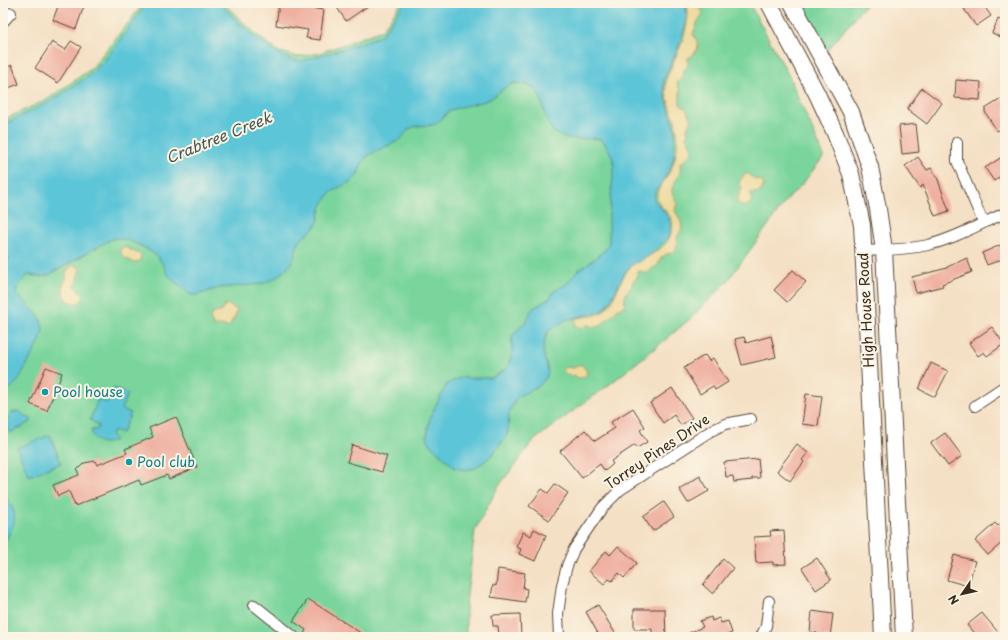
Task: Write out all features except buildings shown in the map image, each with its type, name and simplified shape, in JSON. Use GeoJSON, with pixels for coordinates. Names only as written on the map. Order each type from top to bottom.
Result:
{"type":"FeatureCollection","features":[{"type":"Feature","properties":{"kind":"main road","name":"High House Road"},"geometry":{"type":"LineString","coordinates":[[769,3],[817,94],[835,133],[848,167],[862,224],[883,637]]}},
{"type":"Feature","properties":{"kind":"main road","name":"High House Road"},"geometry":{"type":"LineString","coordinates":[[792,3],[851,112],[870,167],[878,209],[884,250],[904,637]]}},
{"type":"Feature","properties":{"kind":"street"},"geometry":{"type":"LineString","coordinates":[[3,22],[11,13]]}},
{"type":"Feature","properties":{"kind":"street"},"geometry":{"type":"LineString","coordinates":[[957,142],[957,161],[984,222]]}},
{"type":"Feature","properties":{"kind":"street"},"geometry":{"type":"LineString","coordinates":[[863,251],[895,251],[928,245],[956,235],[1005,213]]}},
{"type":"Feature","properties":{"kind":"street"},"geometry":{"type":"LineString","coordinates":[[975,406],[1005,386]]}},
{"type":"Feature","properties":{"kind":"street","name":"Torrey Pines Drive"},"geometry":{"type":"LineString","coordinates":[[559,637],[558,614],[562,585],[567,566],[574,549],[602,508],[620,490],[709,432],[725,424],[751,419]]}},
{"type":"Feature","properties":{"kind":"street"},"geometry":{"type":"LineString","coordinates":[[761,637],[766,626],[770,601]]}},
{"type":"Feature","properties":{"kind":"street"},"geometry":{"type":"LineString","coordinates":[[254,605],[294,637]]}},
{"type":"Feature","properties":{"kind":"green space"},"geometry":{"type":"Polygon","coordinates":[[[144,3],[223,3],[257,35],[278,51],[297,57],[320,53],[382,30],[401,3],[749,3],[787,72],[824,156],[803,183],[785,202],[726,283],[691,318],[665,340],[605,388],[533,441],[498,487],[475,530],[466,603],[466,637],[3,637],[3,120],[48,99],[91,69],[144,3]]]}},
{"type":"Feature","properties":{"kind":"green space"},"geometry":{"type":"Polygon","coordinates":[[[798,3],[867,3],[825,53],[798,3]]]}},
{"type":"Feature","properties":{"kind":"sand"},"geometry":{"type":"Polygon","coordinates":[[[687,3],[697,3],[696,6],[703,13],[693,34],[697,41],[698,48],[692,56],[688,58],[688,66],[683,71],[682,78],[677,83],[680,91],[680,104],[687,110],[691,120],[687,128],[688,133],[686,137],[691,145],[692,153],[680,164],[679,175],[672,191],[677,203],[675,211],[682,226],[682,229],[677,237],[676,249],[674,252],[661,258],[658,266],[653,268],[648,273],[638,272],[637,278],[633,281],[632,287],[626,292],[624,306],[618,308],[599,327],[586,325],[583,328],[577,328],[575,319],[604,311],[612,301],[624,276],[631,266],[661,248],[669,238],[672,231],[671,219],[659,204],[657,194],[672,168],[677,150],[676,125],[667,98],[666,81],[685,33],[688,18],[687,3]]]}},
{"type":"Feature","properties":{"kind":"sand"},"geometry":{"type":"Polygon","coordinates":[[[748,173],[754,179],[762,181],[764,186],[759,193],[751,192],[751,202],[748,205],[742,206],[737,201],[742,187],[739,182],[743,176],[748,173]]]}},
{"type":"Feature","properties":{"kind":"sand"},"geometry":{"type":"Polygon","coordinates":[[[125,247],[141,255],[140,261],[135,263],[123,257],[120,250],[121,248],[125,247]]]}},
{"type":"Feature","properties":{"kind":"sand"},"geometry":{"type":"Polygon","coordinates":[[[73,265],[80,269],[75,286],[84,297],[78,303],[67,301],[63,294],[63,284],[66,280],[66,271],[73,265]]]}},
{"type":"Feature","properties":{"kind":"sand"},"geometry":{"type":"Polygon","coordinates":[[[227,304],[237,310],[235,318],[228,327],[221,325],[214,327],[210,318],[211,315],[221,312],[227,304]]]}},
{"type":"Feature","properties":{"kind":"sand"},"geometry":{"type":"Polygon","coordinates":[[[580,364],[587,372],[583,377],[578,378],[574,375],[568,376],[563,371],[566,367],[574,368],[580,364]]]}},
{"type":"Feature","properties":{"kind":"water","name":"Crabtree Creek"},"geometry":{"type":"Polygon","coordinates":[[[147,3],[219,3],[256,38],[279,54],[289,59],[298,61],[310,59],[378,37],[383,33],[405,3],[685,3],[687,15],[685,27],[677,51],[664,79],[665,94],[675,130],[674,157],[669,171],[655,192],[654,199],[671,222],[671,229],[667,239],[649,256],[630,266],[611,300],[603,311],[566,320],[548,331],[543,350],[548,372],[546,378],[540,385],[519,396],[515,400],[509,414],[508,432],[506,437],[491,456],[476,468],[465,470],[455,468],[435,449],[429,442],[427,436],[429,421],[447,384],[459,378],[492,378],[507,368],[512,355],[512,337],[526,322],[532,309],[550,298],[554,291],[567,284],[578,270],[604,251],[609,243],[609,215],[614,166],[612,156],[604,142],[599,139],[570,139],[560,136],[548,123],[540,97],[536,90],[529,85],[514,83],[490,99],[451,110],[435,124],[411,128],[399,140],[369,155],[363,161],[357,176],[351,182],[336,189],[328,196],[321,208],[317,224],[300,241],[290,265],[277,276],[262,284],[219,288],[197,295],[190,295],[171,279],[166,273],[163,264],[152,252],[134,243],[118,238],[106,242],[49,275],[41,277],[29,275],[25,277],[15,292],[39,316],[43,330],[40,341],[18,381],[3,394],[3,268],[9,258],[3,252],[3,125],[51,101],[89,76],[106,59],[147,3]]]}},
{"type":"Feature","properties":{"kind":"water"},"geometry":{"type":"Polygon","coordinates":[[[114,388],[128,394],[121,409],[131,413],[122,433],[115,431],[111,434],[115,440],[103,443],[94,438],[91,430],[96,430],[98,425],[90,420],[98,399],[107,403],[114,388]]]}},
{"type":"Feature","properties":{"kind":"water"},"geometry":{"type":"Polygon","coordinates":[[[19,411],[26,418],[29,417],[31,422],[11,433],[7,430],[9,416],[11,413],[19,411]]]}},
{"type":"Feature","properties":{"kind":"water"},"geometry":{"type":"Polygon","coordinates":[[[50,435],[61,463],[29,476],[17,448],[50,435]]]}},
{"type":"Feature","properties":{"kind":"water"},"geometry":{"type":"Polygon","coordinates":[[[3,492],[15,516],[3,549],[3,492]]]}},
{"type":"Feature","properties":{"kind":"place","name":"Pool house"},"geometry":{"type":"Point","coordinates":[45,392]}},
{"type":"Feature","properties":{"kind":"place","name":"Pool club"},"geometry":{"type":"Point","coordinates":[129,462]}}]}
